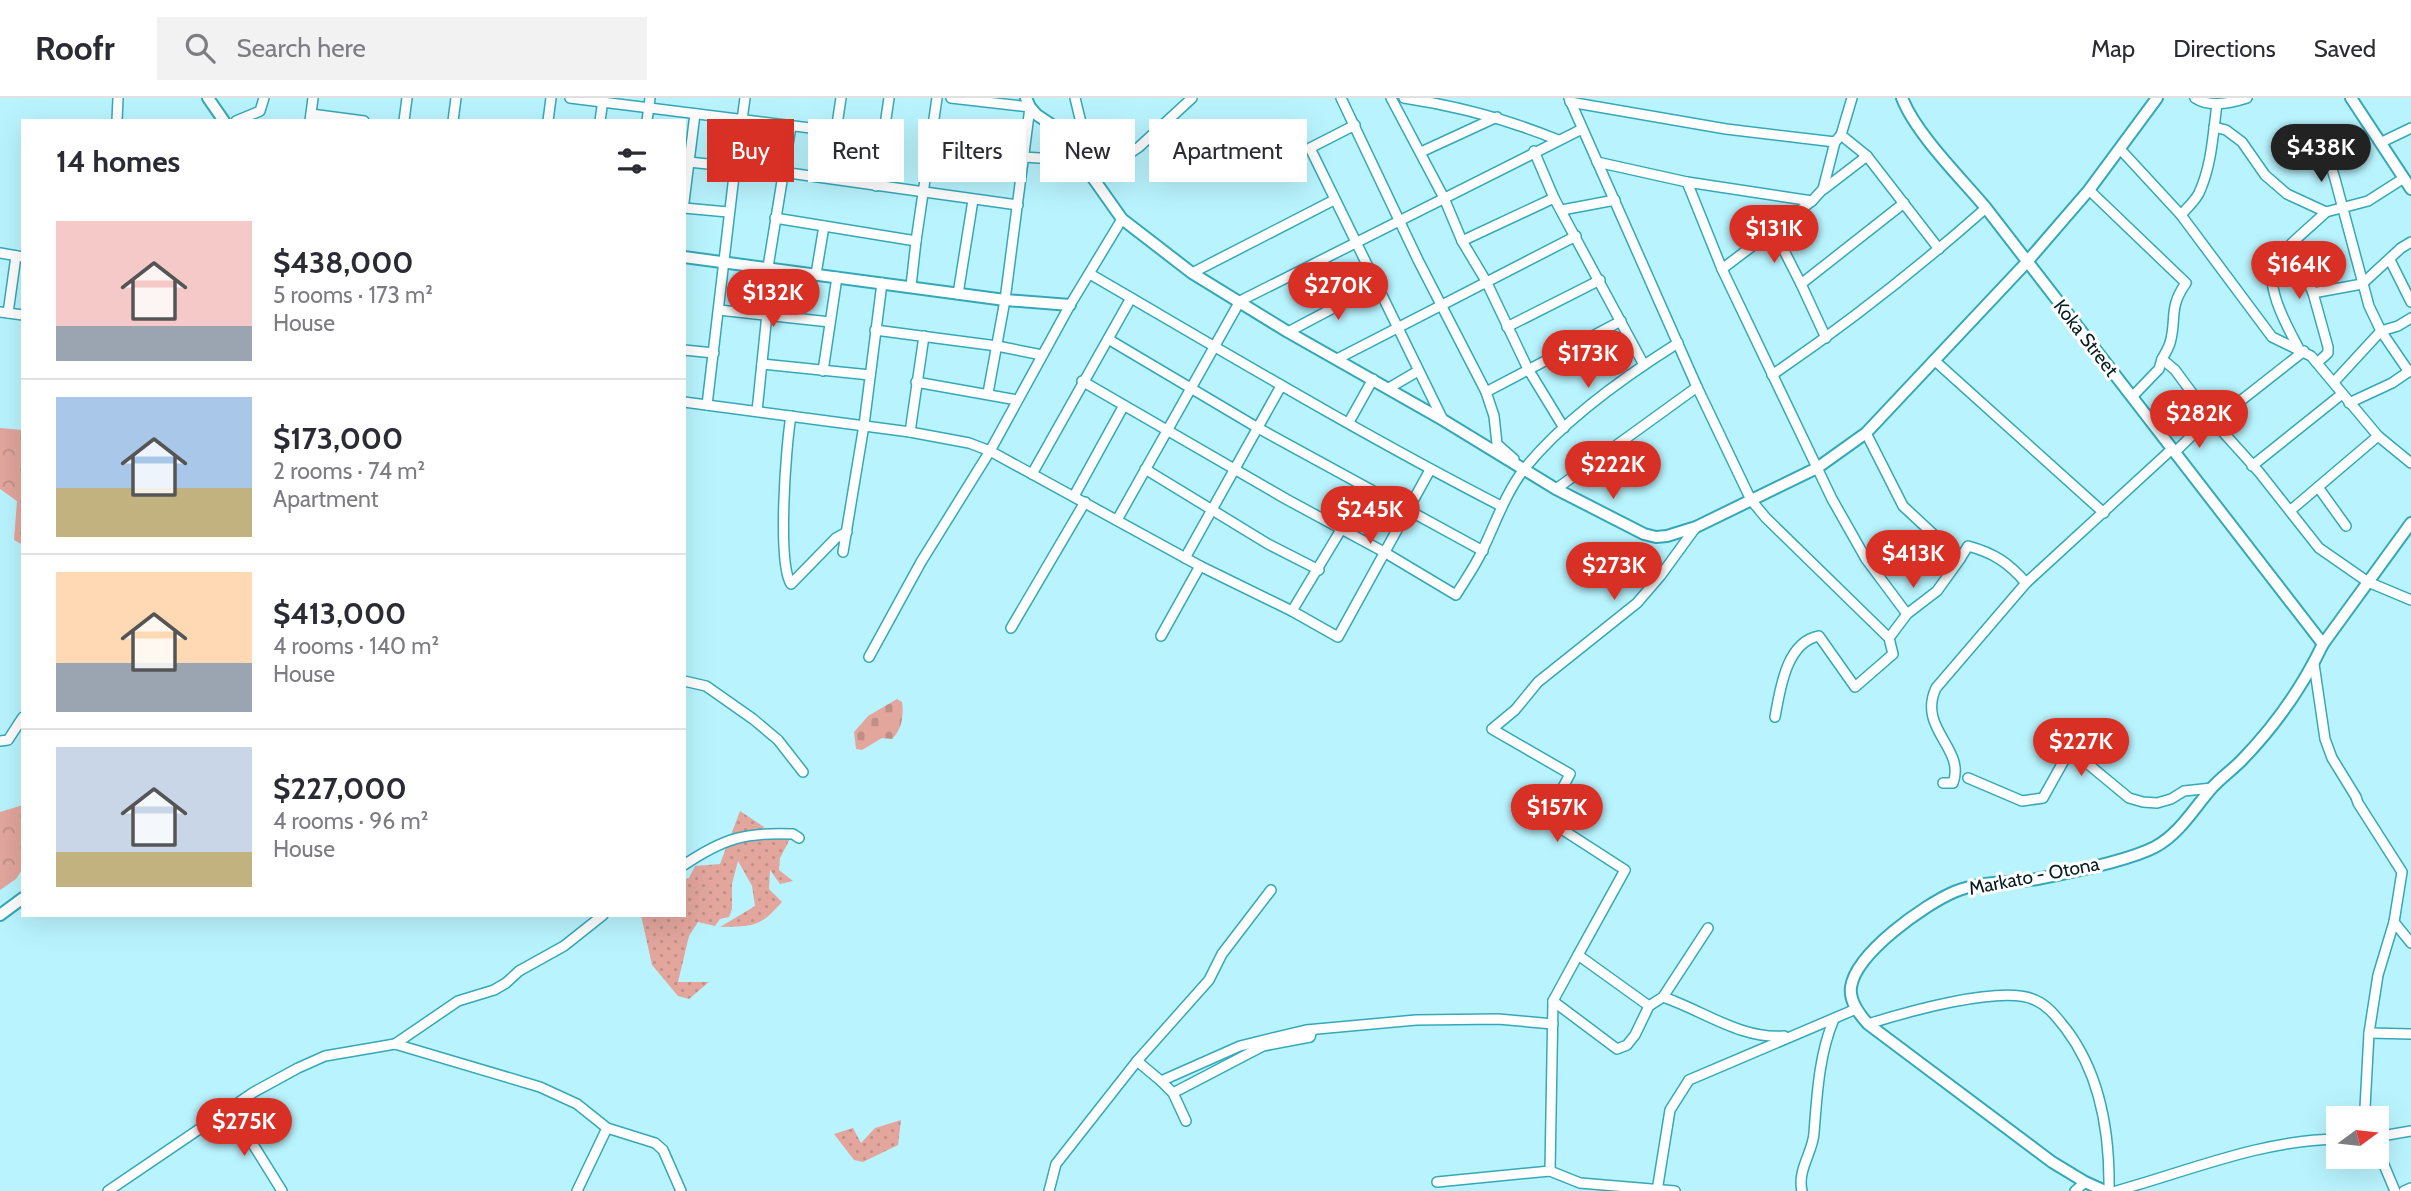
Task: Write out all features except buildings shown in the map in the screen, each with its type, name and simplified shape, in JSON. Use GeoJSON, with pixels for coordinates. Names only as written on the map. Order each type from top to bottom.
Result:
{"type":"FeatureCollection","features":[{"type":"Feature","properties":{"kind":"main road"},"geometry":{"type":"LineString","coordinates":[[208,98],[223,119]]}},
{"type":"Feature","properties":{"kind":"main road","name":"Koka Street"},"geometry":{"type":"LineString","coordinates":[[1902,98],[1914,120],[1986,208],[2323,644]]}},
{"type":"Feature","properties":{"kind":"main road"},"geometry":{"type":"LineString","coordinates":[[1096,182],[1122,219],[1192,273],[1444,420],[1556,489],[1644,534],[1656,537],[1696,527],[1817,468],[1866,433],[2026,263],[2089,190],[2157,98]]}},
{"type":"Feature","properties":{"kind":"main road"},"geometry":{"type":"LineString","coordinates":[[2351,98],[2411,189]]}},
{"type":"Feature","properties":{"kind":"main road"},"geometry":{"type":"LineString","coordinates":[[1028,102],[1043,119]]}},
{"type":"Feature","properties":{"kind":"main road"},"geometry":{"type":"LineString","coordinates":[[686,257],[1005,300],[1070,305]]}},
{"type":"Feature","properties":{"kind":"main road","name":"Markato - Otona"},"geometry":{"type":"LineString","coordinates":[[2107,1191],[2085,1182],[2052,1162],[1868,1024],[1856,1009],[1851,989],[1857,969],[1889,934],[1954,892],[1996,881],[2035,879],[2124,858],[2155,847],[2178,830],[2212,788],[2264,736],[2314,664],[2323,644],[2411,523]]}},
{"type":"Feature","properties":{"kind":"main road"},"geometry":{"type":"LineString","coordinates":[[0,915],[21,899]]}},
{"type":"Feature","properties":{"kind":"street"},"geometry":{"type":"LineString","coordinates":[[117,119],[118,98]]}},
{"type":"Feature","properties":{"kind":"street"},"geometry":{"type":"LineString","coordinates":[[241,119],[260,111],[264,98]]}},
{"type":"Feature","properties":{"kind":"street"},"geometry":{"type":"LineString","coordinates":[[313,98],[310,117],[342,119]]}},
{"type":"Feature","properties":{"kind":"street"},"geometry":{"type":"LineString","coordinates":[[404,119],[408,98]]}},
{"type":"Feature","properties":{"kind":"street"},"geometry":{"type":"LineString","coordinates":[[453,119],[456,98]]}},
{"type":"Feature","properties":{"kind":"street"},"geometry":{"type":"LineString","coordinates":[[548,119],[551,98]]}},
{"type":"Feature","properties":{"kind":"street"},"geometry":{"type":"LineString","coordinates":[[570,98],[649,103],[695,114],[734,119]]}},
{"type":"Feature","properties":{"kind":"street"},"geometry":{"type":"LineString","coordinates":[[742,119],[745,98]]}},
{"type":"Feature","properties":{"kind":"street"},"geometry":{"type":"LineString","coordinates":[[838,119],[841,98]]}},
{"type":"Feature","properties":{"kind":"street"},"geometry":{"type":"LineString","coordinates":[[886,119],[889,98]]}},
{"type":"Feature","properties":{"kind":"street"},"geometry":{"type":"LineString","coordinates":[[934,119],[937,98]]}},
{"type":"Feature","properties":{"kind":"street"},"geometry":{"type":"LineString","coordinates":[[951,98],[1028,102],[1026,130]]}},
{"type":"Feature","properties":{"kind":"street"},"geometry":{"type":"LineString","coordinates":[[1075,98],[1080,119]]}},
{"type":"Feature","properties":{"kind":"street"},"geometry":{"type":"LineString","coordinates":[[1135,148],[1192,98]]}},
{"type":"Feature","properties":{"kind":"street"},"geometry":{"type":"LineString","coordinates":[[1341,98],[1486,392],[1494,416],[1497,444],[1524,469]]}},
{"type":"Feature","properties":{"kind":"street"},"geometry":{"type":"LineString","coordinates":[[1391,98],[1421,152],[1462,241],[1486,281],[1528,369],[1564,428]]}},
{"type":"Feature","properties":{"kind":"street"},"geometry":{"type":"LineString","coordinates":[[1404,98],[1451,101],[1558,140]]}},
{"type":"Feature","properties":{"kind":"street"},"geometry":{"type":"LineString","coordinates":[[1823,189],[1852,98]]}},
{"type":"Feature","properties":{"kind":"street"},"geometry":{"type":"LineString","coordinates":[[2195,98],[2217,104],[2247,98]]}},
{"type":"Feature","properties":{"kind":"street"},"geometry":{"type":"LineString","coordinates":[[600,119],[603,100]]}},
{"type":"Feature","properties":{"kind":"street"},"geometry":{"type":"LineString","coordinates":[[1569,100],[1726,129],[1838,139],[1867,156],[1940,250]]}},
{"type":"Feature","properties":{"kind":"street"},"geometry":{"type":"LineString","coordinates":[[1569,100],[1751,500],[1766,518],[1889,638],[1893,654],[1855,687],[1819,636],[1812,637],[1791,657],[1774,716]]}},
{"type":"Feature","properties":{"kind":"street"},"geometry":{"type":"LineString","coordinates":[[2181,215],[2198,195],[2212,149],[2217,104]]}},
{"type":"Feature","properties":{"kind":"street"},"geometry":{"type":"LineString","coordinates":[[686,188],[695,114]]}},
{"type":"Feature","properties":{"kind":"street"},"geometry":{"type":"LineString","coordinates":[[1421,152],[1497,117]]}},
{"type":"Feature","properties":{"kind":"street"},"geometry":{"type":"LineString","coordinates":[[1355,125],[1310,148],[1375,286],[1444,420]]}},
{"type":"Feature","properties":{"kind":"street"},"geometry":{"type":"LineString","coordinates":[[2214,127],[2226,130],[2242,142],[2265,174],[2287,194],[2326,212]]}},
{"type":"Feature","properties":{"kind":"street"},"geometry":{"type":"LineString","coordinates":[[2382,142],[2411,128]]}},
{"type":"Feature","properties":{"kind":"street"},"geometry":{"type":"LineString","coordinates":[[1118,520],[1240,301],[1582,129]]}},
{"type":"Feature","properties":{"kind":"street"},"geometry":{"type":"LineString","coordinates":[[2120,149],[2181,215],[2272,337],[2302,350]]}},
{"type":"Feature","properties":{"kind":"street"},"geometry":{"type":"LineString","coordinates":[[2314,150],[2332,169],[2362,284],[2382,331],[2410,371],[2392,383],[2349,403]]}},
{"type":"Feature","properties":{"kind":"street"},"geometry":{"type":"LineString","coordinates":[[1534,151],[1554,198],[1644,365]]}},
{"type":"Feature","properties":{"kind":"street"},"geometry":{"type":"LineString","coordinates":[[1722,269],[1774,232],[1823,189],[1867,156]]}},
{"type":"Feature","properties":{"kind":"street"},"geometry":{"type":"LineString","coordinates":[[689,162],[707,164]]}},
{"type":"Feature","properties":{"kind":"street"},"geometry":{"type":"LineString","coordinates":[[1597,162],[1687,182],[1812,201]]}},
{"type":"Feature","properties":{"kind":"street"},"geometry":{"type":"LineString","coordinates":[[794,174],[1018,205]]}},
{"type":"Feature","properties":{"kind":"street"},"geometry":{"type":"LineString","coordinates":[[2404,178],[2368,201],[2326,212],[2275,261],[2272,270],[2273,285],[2283,321],[2302,350],[2334,382],[2378,436],[2411,463]]}},
{"type":"Feature","properties":{"kind":"street"},"geometry":{"type":"LineString","coordinates":[[707,405],[733,182]]}},
{"type":"Feature","properties":{"kind":"street"},"geometry":{"type":"LineString","coordinates":[[768,267],[780,182]]}},
{"type":"Feature","properties":{"kind":"street"},"geometry":{"type":"LineString","coordinates":[[876,186],[877,182]]}},
{"type":"Feature","properties":{"kind":"street"},"geometry":{"type":"LineString","coordinates":[[911,286],[925,182]]}},
{"type":"Feature","properties":{"kind":"street"},"geometry":{"type":"LineString","coordinates":[[988,393],[998,346],[1021,182]]}},
{"type":"Feature","properties":{"kind":"street"},"geometry":{"type":"LineString","coordinates":[[1687,182],[1722,269],[1817,468],[1866,559],[1907,614]]}},
{"type":"Feature","properties":{"kind":"street"},"geometry":{"type":"LineString","coordinates":[[2089,190],[2186,283],[2172,312],[2170,342],[2159,369],[2132,397]]}},
{"type":"Feature","properties":{"kind":"street"},"geometry":{"type":"LineString","coordinates":[[1462,241],[1554,198]]}},
{"type":"Feature","properties":{"kind":"street"},"geometry":{"type":"LineString","coordinates":[[958,294],[973,200]]}},
{"type":"Feature","properties":{"kind":"street"},"geometry":{"type":"LineString","coordinates":[[1192,273],[1334,200]]}},
{"type":"Feature","properties":{"kind":"street"},"geometry":{"type":"LineString","coordinates":[[1562,210],[1615,200]]}},
{"type":"Feature","properties":{"kind":"street"},"geometry":{"type":"LineString","coordinates":[[1801,284],[1904,203]]}},
{"type":"Feature","properties":{"kind":"street"},"geometry":{"type":"LineString","coordinates":[[686,205],[729,212]]}},
{"type":"Feature","properties":{"kind":"street"},"geometry":{"type":"LineString","coordinates":[[1772,375],[1826,338],[1940,250],[1986,208]]}},
{"type":"Feature","properties":{"kind":"street"},"geometry":{"type":"LineString","coordinates":[[775,218],[916,241]]}},
{"type":"Feature","properties":{"kind":"street"},"geometry":{"type":"LineString","coordinates":[[869,657],[921,562],[990,451],[1070,305],[1122,219]]}},
{"type":"Feature","properties":{"kind":"street"},"geometry":{"type":"LineString","coordinates":[[816,274],[824,226]]}},
{"type":"Feature","properties":{"kind":"street"},"geometry":{"type":"LineString","coordinates":[[1774,232],[1826,338]]}},
{"type":"Feature","properties":{"kind":"street"},"geometry":{"type":"LineString","coordinates":[[1338,359],[1576,236]]}},
{"type":"Feature","properties":{"kind":"street"},"geometry":{"type":"LineString","coordinates":[[2313,293],[2362,284],[2411,242]]}},
{"type":"Feature","properties":{"kind":"street"},"geometry":{"type":"LineString","coordinates":[[2292,245],[2313,293],[2328,353],[2317,363]]}},
{"type":"Feature","properties":{"kind":"street"},"geometry":{"type":"LineString","coordinates":[[0,253],[19,256],[4,312]]}},
{"type":"Feature","properties":{"kind":"street"},"geometry":{"type":"LineString","coordinates":[[2390,260],[2411,302]]}},
{"type":"Feature","properties":{"kind":"street"},"geometry":{"type":"LineString","coordinates":[[1090,274],[1281,386],[1430,470],[1501,506]]}},
{"type":"Feature","properties":{"kind":"street"},"geometry":{"type":"LineString","coordinates":[[823,371],[837,277]]}},
{"type":"Feature","properties":{"kind":"street"},"geometry":{"type":"LineString","coordinates":[[1507,327],[1600,280]]}},
{"type":"Feature","properties":{"kind":"street"},"geometry":{"type":"LineString","coordinates":[[842,552],[864,425],[882,283]]}},
{"type":"Feature","properties":{"kind":"street"},"geometry":{"type":"LineString","coordinates":[[1288,331],[1375,286]]}},
{"type":"Feature","properties":{"kind":"street"},"geometry":{"type":"LineString","coordinates":[[1032,474],[1131,298]]}},
{"type":"Feature","properties":{"kind":"street"},"geometry":{"type":"LineString","coordinates":[[719,310],[830,321]]}},
{"type":"Feature","properties":{"kind":"street"},"geometry":{"type":"LineString","coordinates":[[757,411],[767,314]]}},
{"type":"Feature","properties":{"kind":"street"},"geometry":{"type":"LineString","coordinates":[[2334,382],[2382,331],[2411,318]]}},
{"type":"Feature","properties":{"kind":"street"},"geometry":{"type":"LineString","coordinates":[[1486,392],[1621,321]]}},
{"type":"Feature","properties":{"kind":"street"},"geometry":{"type":"LineString","coordinates":[[875,330],[998,346],[1042,355]]}},
{"type":"Feature","properties":{"kind":"street"},"geometry":{"type":"LineString","coordinates":[[910,432],[924,336]]}},
{"type":"Feature","properties":{"kind":"street"},"geometry":{"type":"LineString","coordinates":[[1108,339],[1258,428],[1483,551]]}},
{"type":"Feature","properties":{"kind":"street"},"geometry":{"type":"LineString","coordinates":[[1082,381],[1456,595],[1483,551],[1501,506],[1524,469],[1564,428],[1644,365],[1678,343]]}},
{"type":"Feature","properties":{"kind":"street"},"geometry":{"type":"LineString","coordinates":[[686,350],[714,353]]}},
{"type":"Feature","properties":{"kind":"street"},"geometry":{"type":"LineString","coordinates":[[1943,783],[1953,783],[1957,773],[1930,708],[1937,688],[2026,583],[2208,420],[2220,417],[2302,350]]}},
{"type":"Feature","properties":{"kind":"street"},"geometry":{"type":"LineString","coordinates":[[2162,359],[2175,370],[2212,419],[2291,510],[2319,548],[2368,582],[2411,600]]}},
{"type":"Feature","properties":{"kind":"street"},"geometry":{"type":"LineString","coordinates":[[1934,360],[2104,513]]}},
{"type":"Feature","properties":{"kind":"street"},"geometry":{"type":"LineString","coordinates":[[762,364],[870,375]]}},
{"type":"Feature","properties":{"kind":"street"},"geometry":{"type":"LineString","coordinates":[[1389,388],[1418,371]]}},
{"type":"Feature","properties":{"kind":"street"},"geometry":{"type":"LineString","coordinates":[[1349,422],[1373,379]]}},
{"type":"Feature","properties":{"kind":"street"},"geometry":{"type":"LineString","coordinates":[[916,382],[1017,400]]}},
{"type":"Feature","properties":{"kind":"street"},"geometry":{"type":"LineString","coordinates":[[1185,558],[1281,386]]}},
{"type":"Feature","properties":{"kind":"street"},"geometry":{"type":"LineString","coordinates":[[1556,489],[1698,387]]}},
{"type":"Feature","properties":{"kind":"street"},"geometry":{"type":"LineString","coordinates":[[2252,466],[2342,394]]}},
{"type":"Feature","properties":{"kind":"street"},"geometry":{"type":"LineString","coordinates":[[686,402],[864,425],[969,443],[990,451],[1185,558],[1338,637],[1430,470]]}},
{"type":"Feature","properties":{"kind":"street"},"geometry":{"type":"LineString","coordinates":[[1074,496],[1124,407]]}},
{"type":"Feature","properties":{"kind":"street"},"geometry":{"type":"LineString","coordinates":[[791,416],[784,485],[784,557],[786,578],[791,584],[836,538],[847,532]]}},
{"type":"Feature","properties":{"kind":"street"},"geometry":{"type":"LineString","coordinates":[[1866,433],[1903,506],[1960,559]]}},
{"type":"Feature","properties":{"kind":"street"},"geometry":{"type":"LineString","coordinates":[[2291,510],[2378,436]]}},
{"type":"Feature","properties":{"kind":"street"},"geometry":{"type":"LineString","coordinates":[[1145,469],[1268,544],[1319,570]]}},
{"type":"Feature","properties":{"kind":"street"},"geometry":{"type":"LineString","coordinates":[[2318,487],[2346,526]]}},
{"type":"Feature","properties":{"kind":"street"},"geometry":{"type":"LineString","coordinates":[[1011,628],[1085,502]]}},
{"type":"Feature","properties":{"kind":"street"},"geometry":{"type":"LineString","coordinates":[[1550,1171],[1553,1002],[1625,870],[1546,819],[1570,774],[1492,729],[1515,710],[1538,682],[1637,603],[1696,527]]}},
{"type":"Feature","properties":{"kind":"street"},"geometry":{"type":"LineString","coordinates":[[1292,611],[1342,528]]}},
{"type":"Feature","properties":{"kind":"street"},"geometry":{"type":"LineString","coordinates":[[1889,638],[1907,614],[1937,591],[1968,546],[2001,558],[2026,583]]}},
{"type":"Feature","properties":{"kind":"street"},"geometry":{"type":"LineString","coordinates":[[1161,636],[1200,566]]}},
{"type":"Feature","properties":{"kind":"street"},"geometry":{"type":"LineString","coordinates":[[2314,664],[2325,739],[2332,758],[2406,871],[2395,922],[2378,975],[2369,1033],[2365,1106]]}},
{"type":"Feature","properties":{"kind":"street"},"geometry":{"type":"LineString","coordinates":[[686,681],[706,686],[753,719],[778,740],[803,772]]}},
{"type":"Feature","properties":{"kind":"street"},"geometry":{"type":"LineString","coordinates":[[0,741],[8,740],[21,720]]}},
{"type":"Feature","properties":{"kind":"street"},"geometry":{"type":"LineString","coordinates":[[1968,778],[2022,801],[2043,799],[2067,755],[2088,764],[2129,798],[2143,802],[2157,803],[2171,799],[2183,791],[2212,788]]}},
{"type":"Feature","properties":{"kind":"street"},"geometry":{"type":"LineString","coordinates":[[686,864],[727,839],[746,835],[784,834],[793,834],[799,838]]}},
{"type":"Feature","properties":{"kind":"street"},"geometry":{"type":"LineString","coordinates":[[1049,1191],[1056,1164],[1137,1061],[1209,980],[1222,954],[1271,890]]}},
{"type":"Feature","properties":{"kind":"street"},"geometry":{"type":"LineString","coordinates":[[108,1191],[254,1092],[325,1056],[395,1044],[458,1001],[494,990],[506,983],[519,971],[564,946],[600,917]]}},
{"type":"Feature","properties":{"kind":"street"},"geometry":{"type":"LineString","coordinates":[[2395,922],[2411,943]]}},
{"type":"Feature","properties":{"kind":"street"},"geometry":{"type":"LineString","coordinates":[[1553,1002],[1617,1049],[1626,1045],[1635,1035],[1649,1006],[1663,998],[1708,928]]}},
{"type":"Feature","properties":{"kind":"street"},"geometry":{"type":"LineString","coordinates":[[1578,955],[1649,1006]]}},
{"type":"Feature","properties":{"kind":"street"},"geometry":{"type":"LineString","coordinates":[[1868,1024],[1921,1008],[1983,997],[2034,999],[2052,1011],[2084,1057],[2099,1093],[2109,1151],[2107,1191]]}},
{"type":"Feature","properties":{"kind":"street"},"geometry":{"type":"LineString","coordinates":[[1663,998],[1756,1033],[1772,1037],[1793,1035]]}},
{"type":"Feature","properties":{"kind":"street"},"geometry":{"type":"LineString","coordinates":[[1657,1190],[1670,1110],[1689,1080],[1856,1009]]}},
{"type":"Feature","properties":{"kind":"street"},"geometry":{"type":"LineString","coordinates":[[1161,1081],[1240,1046],[1275,1036],[1312,1030],[1416,1020],[1498,1019],[1553,1024]]}},
{"type":"Feature","properties":{"kind":"street"},"geometry":{"type":"LineString","coordinates":[[1802,1191],[1802,1177],[1814,1135],[1814,1113],[1824,1049],[1834,1019]]}},
{"type":"Feature","properties":{"kind":"street"},"geometry":{"type":"LineString","coordinates":[[1173,1093],[1263,1046],[1310,1037],[1312,1030]]}},
{"type":"Feature","properties":{"kind":"street"},"geometry":{"type":"LineString","coordinates":[[2369,1033],[2411,1034]]}},
{"type":"Feature","properties":{"kind":"street"},"geometry":{"type":"LineString","coordinates":[[395,1044],[540,1087],[577,1104],[607,1128],[655,1143],[663,1150],[681,1191]]}},
{"type":"Feature","properties":{"kind":"street"},"geometry":{"type":"LineString","coordinates":[[1137,1061],[1173,1093],[1185,1121]]}},
{"type":"Feature","properties":{"kind":"street"},"geometry":{"type":"LineString","coordinates":[[231,1109],[282,1191]]}},
{"type":"Feature","properties":{"kind":"street"},"geometry":{"type":"LineString","coordinates":[[578,1191],[607,1128]]}},
{"type":"Feature","properties":{"kind":"street"},"geometry":{"type":"LineString","coordinates":[[2389,1135],[2411,1131]]}},
{"type":"Feature","properties":{"kind":"street"},"geometry":{"type":"LineString","coordinates":[[2116,1191],[2181,1169],[2282,1144],[2326,1140]]}},
{"type":"Feature","properties":{"kind":"street"},"geometry":{"type":"LineString","coordinates":[[2386,1169],[2395,1191]]}},
{"type":"Feature","properties":{"kind":"street"},"geometry":{"type":"LineString","coordinates":[[1437,1182],[1550,1171],[1580,1183],[1675,1191]]}},
{"type":"Feature","properties":{"kind":"street"},"geometry":{"type":"LineString","coordinates":[[2075,1191],[2085,1182]]}},
{"type":"Feature","properties":{"kind":"street"},"geometry":{"type":"LineString","coordinates":[[2404,1191],[2411,1188]]}},
{"type":"Feature","properties":{"kind":"green space"},"geometry":{"type":"Polygon","coordinates":[[[0,428],[21,430],[21,544],[14,540],[17,501],[0,489],[0,428]]]}},
{"type":"Feature","properties":{"kind":"green space"},"geometry":{"type":"Polygon","coordinates":[[[897,699],[902,702],[902,722],[892,739],[882,738],[862,750],[856,749],[854,732],[868,716],[897,699]]]}},
{"type":"Feature","properties":{"kind":"green space"},"geometry":{"type":"Polygon","coordinates":[[[21,806],[21,871],[16,879],[0,890],[0,812],[21,806]]]}},
{"type":"Feature","properties":{"kind":"green space"},"geometry":{"type":"Polygon","coordinates":[[[740,811],[764,827],[760,840],[791,837],[780,858],[779,870],[793,881],[780,884],[770,870],[769,889],[782,902],[767,917],[755,924],[720,927],[755,906],[752,886],[738,861],[732,884],[732,909],[729,917],[720,919],[715,926],[698,922],[689,936],[678,982],[709,982],[689,999],[678,996],[652,965],[641,917],[686,917],[686,879],[695,866],[720,864],[740,811]]]}},
{"type":"Feature","properties":{"kind":"green space"},"geometry":{"type":"Polygon","coordinates":[[[901,1120],[898,1145],[863,1162],[854,1160],[834,1134],[853,1128],[861,1143],[875,1128],[901,1120]]]}}]}
